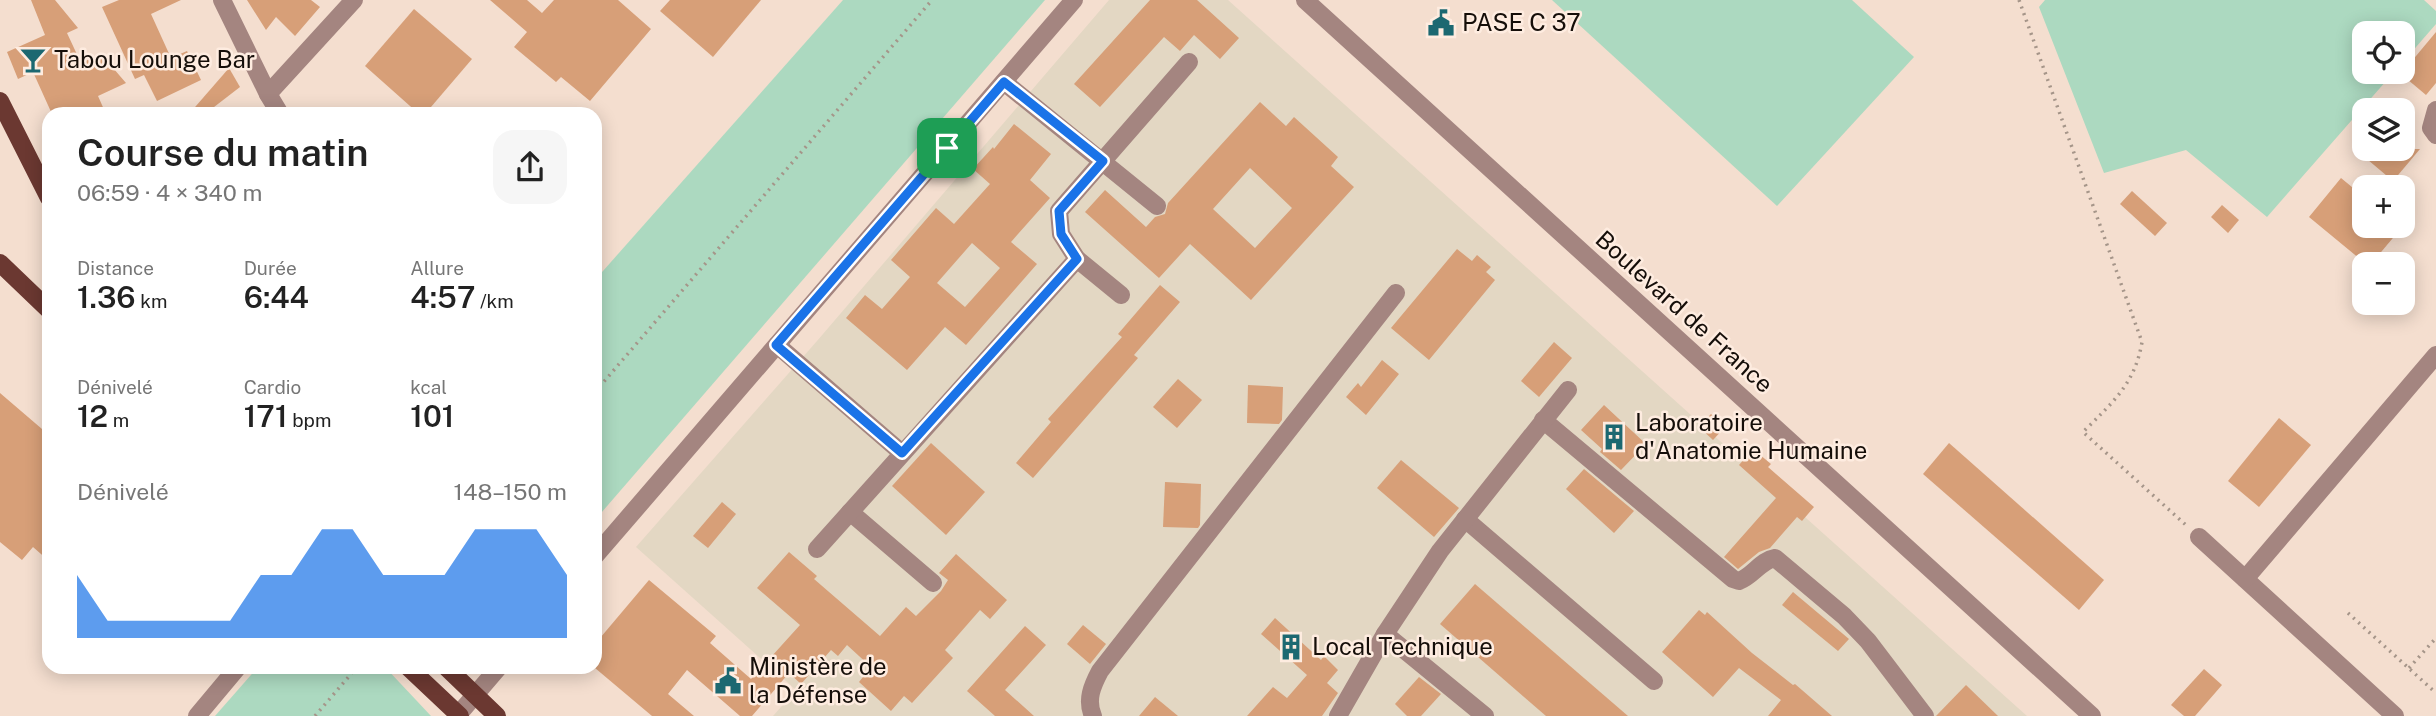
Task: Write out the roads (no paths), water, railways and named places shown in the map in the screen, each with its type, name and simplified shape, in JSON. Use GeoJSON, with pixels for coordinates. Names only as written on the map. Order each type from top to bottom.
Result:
{"type":"FeatureCollection","features":[{"type":"Feature","properties":{"kind":"main road"},"geometry":{"type":"LineString","coordinates":[[0,101],[42,184]]}},
{"type":"Feature","properties":{"kind":"main road"},"geometry":{"type":"LineString","coordinates":[[0,263],[42,303]]}},
{"type":"Feature","properties":{"kind":"main road"},"geometry":{"type":"LineString","coordinates":[[415,674],[458,716]]}},
{"type":"Feature","properties":{"kind":"main road"},"geometry":{"type":"LineString","coordinates":[[453,674],[497,716]]}},
{"type":"Feature","properties":{"kind":"street"},"geometry":{"type":"LineString","coordinates":[[222,0],[276,107]]}},
{"type":"Feature","properties":{"kind":"street"},"geometry":{"type":"LineString","coordinates":[[268,94],[354,0]]}},
{"type":"Feature","properties":{"kind":"street"},"geometry":{"type":"LineString","coordinates":[[602,548],[1074,0]]}},
{"type":"Feature","properties":{"kind":"street","name":"Boulevard de France"},"geometry":{"type":"LineString","coordinates":[[1305,0],[2092,716]]}},
{"type":"Feature","properties":{"kind":"street"},"geometry":{"type":"LineString","coordinates":[[1121,295],[1077,259],[1061,234],[1059,211],[1189,62]]}},
{"type":"Feature","properties":{"kind":"street"},"geometry":{"type":"LineString","coordinates":[[1004,82],[1157,206]]}},
{"type":"Feature","properties":{"kind":"street"},"geometry":{"type":"LineString","coordinates":[[2436,110],[2431,128],[2436,135]]}},
{"type":"Feature","properties":{"kind":"street"},"geometry":{"type":"LineString","coordinates":[[817,549],[1077,259]]}},
{"type":"Feature","properties":{"kind":"street"},"geometry":{"type":"LineString","coordinates":[[1094,716],[1091,710],[1091,689],[1100,671],[1396,293]]}},
{"type":"Feature","properties":{"kind":"street"},"geometry":{"type":"LineString","coordinates":[[776,345],[902,453]]}},
{"type":"Feature","properties":{"kind":"street"},"geometry":{"type":"LineString","coordinates":[[2245,579],[2436,355]]}},
{"type":"Feature","properties":{"kind":"street"},"geometry":{"type":"LineString","coordinates":[[1340,715],[1385,634],[1440,551],[1568,390]]}},
{"type":"Feature","properties":{"kind":"street"},"geometry":{"type":"LineString","coordinates":[[1543,420],[1733,579],[1739,581],[1748,578],[1769,559],[1775,558],[1844,616],[1868,641],[1925,716]]}},
{"type":"Feature","properties":{"kind":"street"},"geometry":{"type":"LineString","coordinates":[[850,512],[933,583]]}},
{"type":"Feature","properties":{"kind":"street"},"geometry":{"type":"LineString","coordinates":[[1465,519],[1654,681]]}},
{"type":"Feature","properties":{"kind":"street"},"geometry":{"type":"LineString","coordinates":[[2199,537],[2395,716]]}},
{"type":"Feature","properties":{"kind":"street"},"geometry":{"type":"LineString","coordinates":[[1385,634],[1485,716]]}},
{"type":"Feature","properties":{"kind":"street"},"geometry":{"type":"LineString","coordinates":[[197,716],[232,674]]}},
{"type":"Feature","properties":{"kind":"street"},"geometry":{"type":"LineString","coordinates":[[458,716],[493,674]]}},
{"type":"Feature","properties":{"kind":"place","name":"PASE C 37"},"geometry":{"type":"Point","coordinates":[1441,23]}},
{"type":"Feature","properties":{"kind":"place","name":"Tabou Lounge Bar"},"geometry":{"type":"Point","coordinates":[33,60]}},
{"type":"Feature","properties":{"kind":"place","name":"Laboratoire d'Anatomie Humaine"},"geometry":{"type":"Point","coordinates":[1614,437]}},
{"type":"Feature","properties":{"kind":"place","name":"Local Technique"},"geometry":{"type":"Point","coordinates":[1291,647]}},
{"type":"Feature","properties":{"kind":"place","name":"Ministère de la Défense"},"geometry":{"type":"Point","coordinates":[728,681]}}]}
